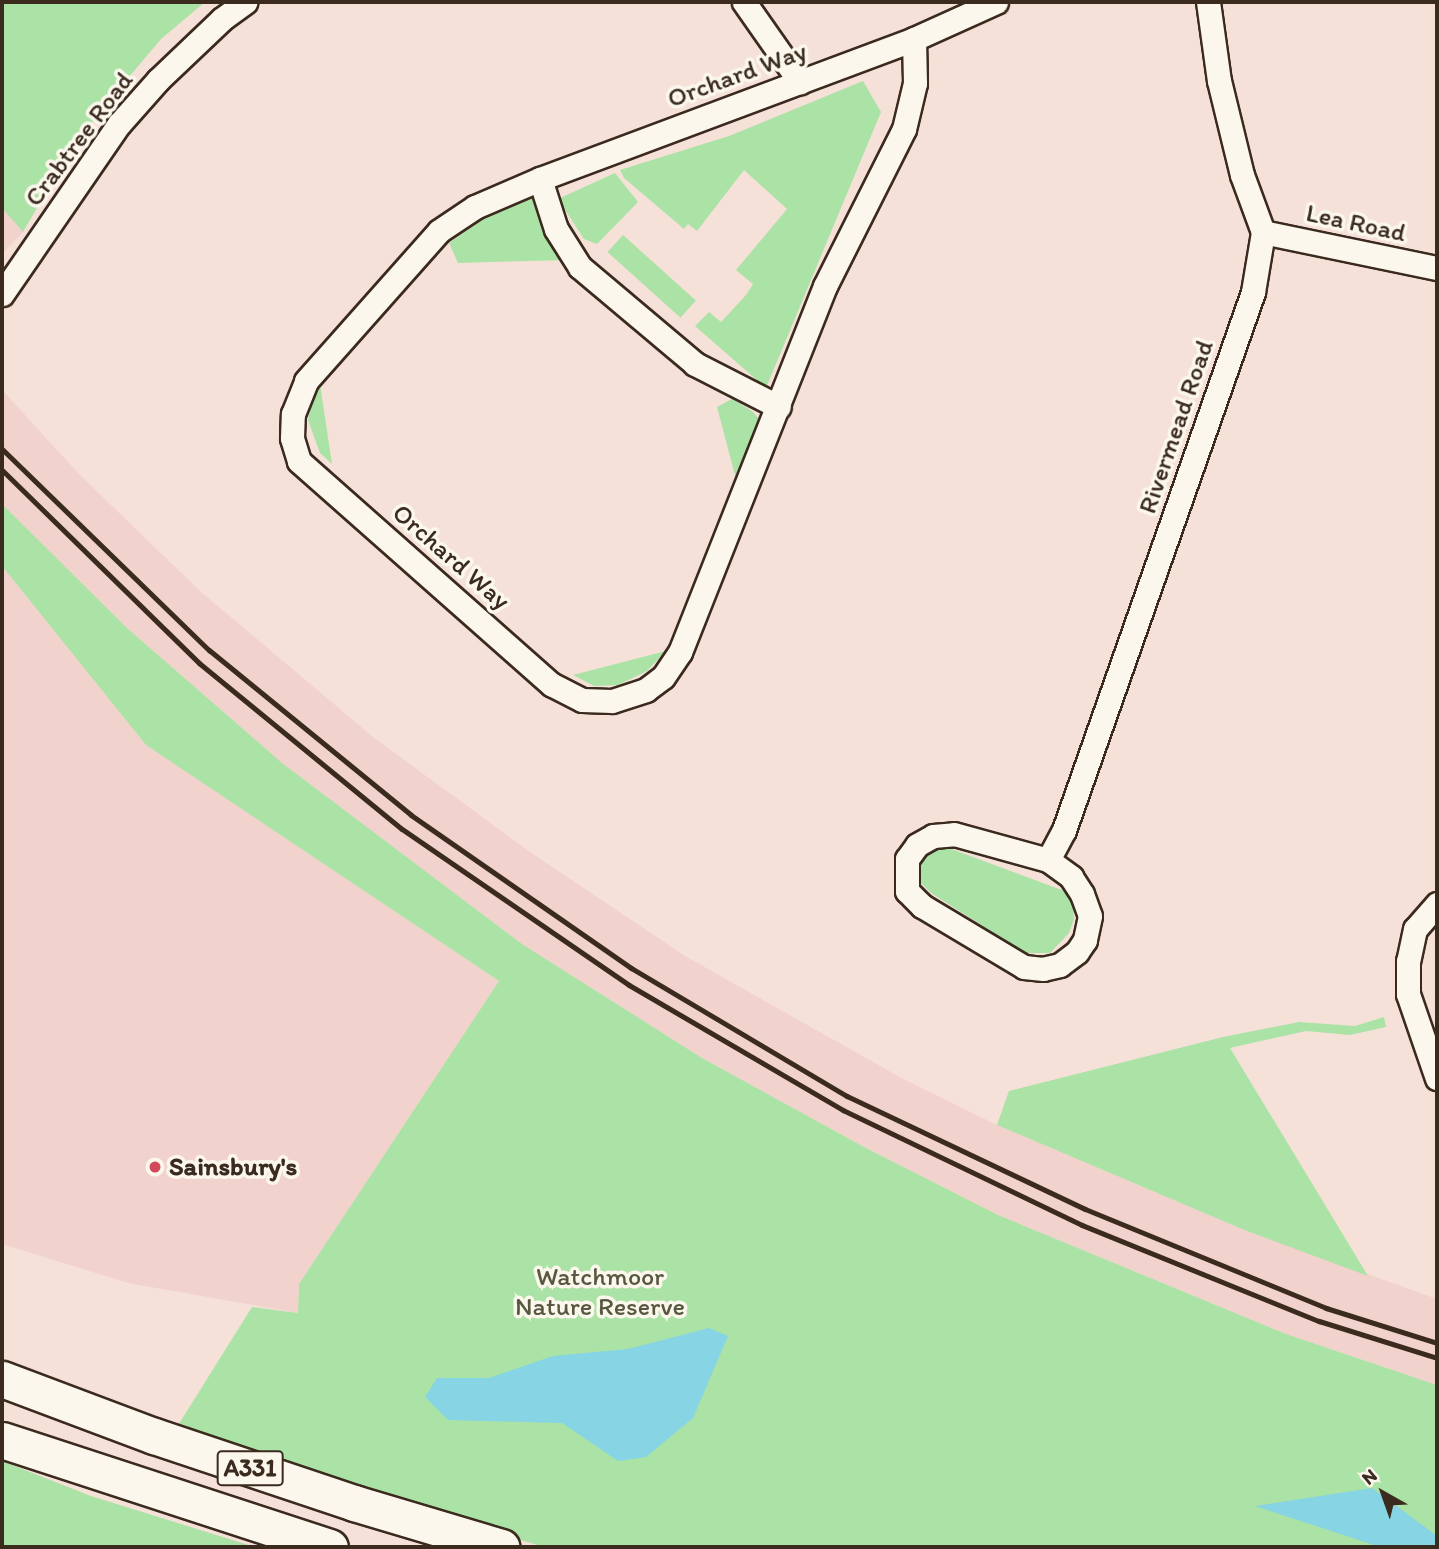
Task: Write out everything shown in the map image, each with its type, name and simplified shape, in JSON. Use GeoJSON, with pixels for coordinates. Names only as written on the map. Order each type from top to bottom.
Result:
{"type":"FeatureCollection","features":[{"type":"Feature","properties":{"kind":"main road","name":"A331"},"geometry":{"type":"LineString","coordinates":[[2,1379],[154,1436],[354,1503],[502,1547]]}},
{"type":"Feature","properties":{"kind":"main road","name":"A331"},"geometry":{"type":"LineString","coordinates":[[2,1440],[330,1547]]}},
{"type":"Feature","properties":{"kind":"street","name":"Crabtree Road"},"geometry":{"type":"LineString","coordinates":[[2,294],[119,124],[158,80],[222,19],[246,2]]}},
{"type":"Feature","properties":{"kind":"street"},"geometry":{"type":"LineString","coordinates":[[744,2],[800,82]]}},
{"type":"Feature","properties":{"kind":"street","name":"Orchard Way"},"geometry":{"type":"LineString","coordinates":[[914,39],[915,83],[904,129],[825,286],[680,652],[663,677],[646,690],[612,701],[582,700],[545,680],[299,461],[292,438],[293,414],[306,381],[349,329],[439,231],[475,207],[540,179],[914,39],[996,2]]}},
{"type":"Feature","properties":{"kind":"street","name":"Rivermead Road"},"geometry":{"type":"LineString","coordinates":[[1048,860],[1064,830],[1253,292],[1263,232],[1242,175],[1219,81],[1208,2]]}},
{"type":"Feature","properties":{"kind":"street"},"geometry":{"type":"LineString","coordinates":[[540,179],[556,229],[580,267],[695,364],[779,407]]}},
{"type":"Feature","properties":{"kind":"street","name":"Lea Road"},"geometry":{"type":"LineString","coordinates":[[1263,232],[1437,268]]}},
{"type":"Feature","properties":{"kind":"street"},"geometry":{"type":"LineString","coordinates":[[954,834],[1048,860],[1071,877],[1082,894],[1090,916],[1085,940],[1077,953],[1060,965],[1043,969],[1024,967],[922,906],[907,891],[907,859],[917,845],[933,836],[954,834]]}},
{"type":"Feature","properties":{"kind":"street"},"geometry":{"type":"LineString","coordinates":[[1437,904],[1415,929],[1408,961],[1408,994],[1437,1078]]}},
{"type":"Feature","properties":{"kind":"shaded area"},"geometry":{"type":"Polygon","coordinates":[[[2,208],[23,232],[2,254],[2,208]]]}},
{"type":"Feature","properties":{"kind":"shaded area"},"geometry":{"type":"Polygon","coordinates":[[[2,390],[80,475],[200,591],[373,737],[530,852],[685,956],[905,1080],[997,1125],[1242,1229],[1437,1299],[1437,1385],[1286,1334],[998,1215],[864,1147],[702,1058],[522,944],[282,763],[127,628],[2,504],[2,390]]]}},
{"type":"Feature","properties":{"kind":"shaded area","name":"Sainsbury's"},"geometry":{"type":"Polygon","coordinates":[[[2,566],[146,745],[499,981],[299,1284],[298,1313],[128,1283],[2,1244],[2,566]]]}},
{"type":"Feature","properties":{"kind":"green space"},"geometry":{"type":"Polygon","coordinates":[[[2,2],[205,2],[161,39],[102,109],[63,163],[23,232],[2,208],[2,2]]]}},
{"type":"Feature","properties":{"kind":"green space"},"geometry":{"type":"Polygon","coordinates":[[[863,81],[881,112],[766,388],[695,326],[709,312],[721,322],[746,295],[753,284],[736,270],[787,209],[744,170],[697,231],[688,224],[684,229],[624,178],[620,170],[729,136],[863,81]]]}},
{"type":"Feature","properties":{"kind":"green space"},"geometry":{"type":"Polygon","coordinates":[[[615,173],[638,202],[597,244],[584,239],[558,199],[615,173]]]}},
{"type":"Feature","properties":{"kind":"green space"},"geometry":{"type":"Polygon","coordinates":[[[539,195],[567,260],[458,263],[449,243],[484,219],[539,195]]]}},
{"type":"Feature","properties":{"kind":"green space"},"geometry":{"type":"Polygon","coordinates":[[[623,235],[696,301],[680,318],[608,252],[623,235]]]}},
{"type":"Feature","properties":{"kind":"green space"},"geometry":{"type":"Polygon","coordinates":[[[320,384],[332,464],[320,453],[308,420],[312,399],[320,384]]]}},
{"type":"Feature","properties":{"kind":"green space"},"geometry":{"type":"Polygon","coordinates":[[[732,399],[752,411],[760,420],[736,479],[717,407],[732,399]]]}},
{"type":"Feature","properties":{"kind":"green space","name":"Watchmoor Nature Reserve"},"geometry":{"type":"Polygon","coordinates":[[[2,504],[127,628],[282,763],[522,944],[702,1058],[864,1147],[998,1215],[1286,1334],[1437,1385],[1437,1547],[544,1547],[172,1435],[252,1307],[298,1313],[299,1284],[499,981],[146,745],[2,566],[2,504]]]}},
{"type":"Feature","properties":{"kind":"green space"},"geometry":{"type":"Polygon","coordinates":[[[666,651],[647,671],[618,685],[594,686],[573,675],[666,651]]]}},
{"type":"Feature","properties":{"kind":"green space"},"geometry":{"type":"Polygon","coordinates":[[[946,847],[1067,892],[1073,901],[1074,919],[1069,933],[1050,953],[1026,953],[931,893],[921,883],[919,868],[927,853],[946,847]]]}},
{"type":"Feature","properties":{"kind":"green space"},"geometry":{"type":"Polygon","coordinates":[[[1384,1017],[1386,1027],[1350,1035],[1306,1031],[1230,1048],[1368,1276],[1242,1229],[997,1125],[1009,1091],[1223,1037],[1299,1022],[1355,1026],[1384,1017]]]}},
{"type":"Feature","properties":{"kind":"green space"},"geometry":{"type":"Polygon","coordinates":[[[2,1461],[91,1496],[255,1547],[2,1547],[2,1461]]]}},
{"type":"Feature","properties":{"kind":"water"},"geometry":{"type":"Polygon","coordinates":[[[709,1328],[728,1336],[693,1418],[646,1457],[618,1461],[562,1423],[448,1420],[425,1397],[437,1378],[489,1378],[553,1356],[628,1349],[709,1328]]]}},
{"type":"Feature","properties":{"kind":"water"},"geometry":{"type":"Polygon","coordinates":[[[1372,1488],[1437,1536],[1437,1547],[1380,1547],[1255,1506],[1372,1488]]]}},
{"type":"Feature","properties":{"kind":"railway"},"geometry":{"type":"LineString","coordinates":[[2,449],[209,650],[411,815],[631,968],[847,1096],[1085,1209],[1326,1308],[1437,1343]]}},
{"type":"Feature","properties":{"kind":"railway"},"geometry":{"type":"LineString","coordinates":[[2,470],[199,663],[402,829],[629,985],[843,1110],[1082,1225],[1319,1321],[1437,1358]]}},
{"type":"Feature","properties":{"kind":"place","name":"Sainsbury's"},"geometry":{"type":"Point","coordinates":[155,1167]}}]}
